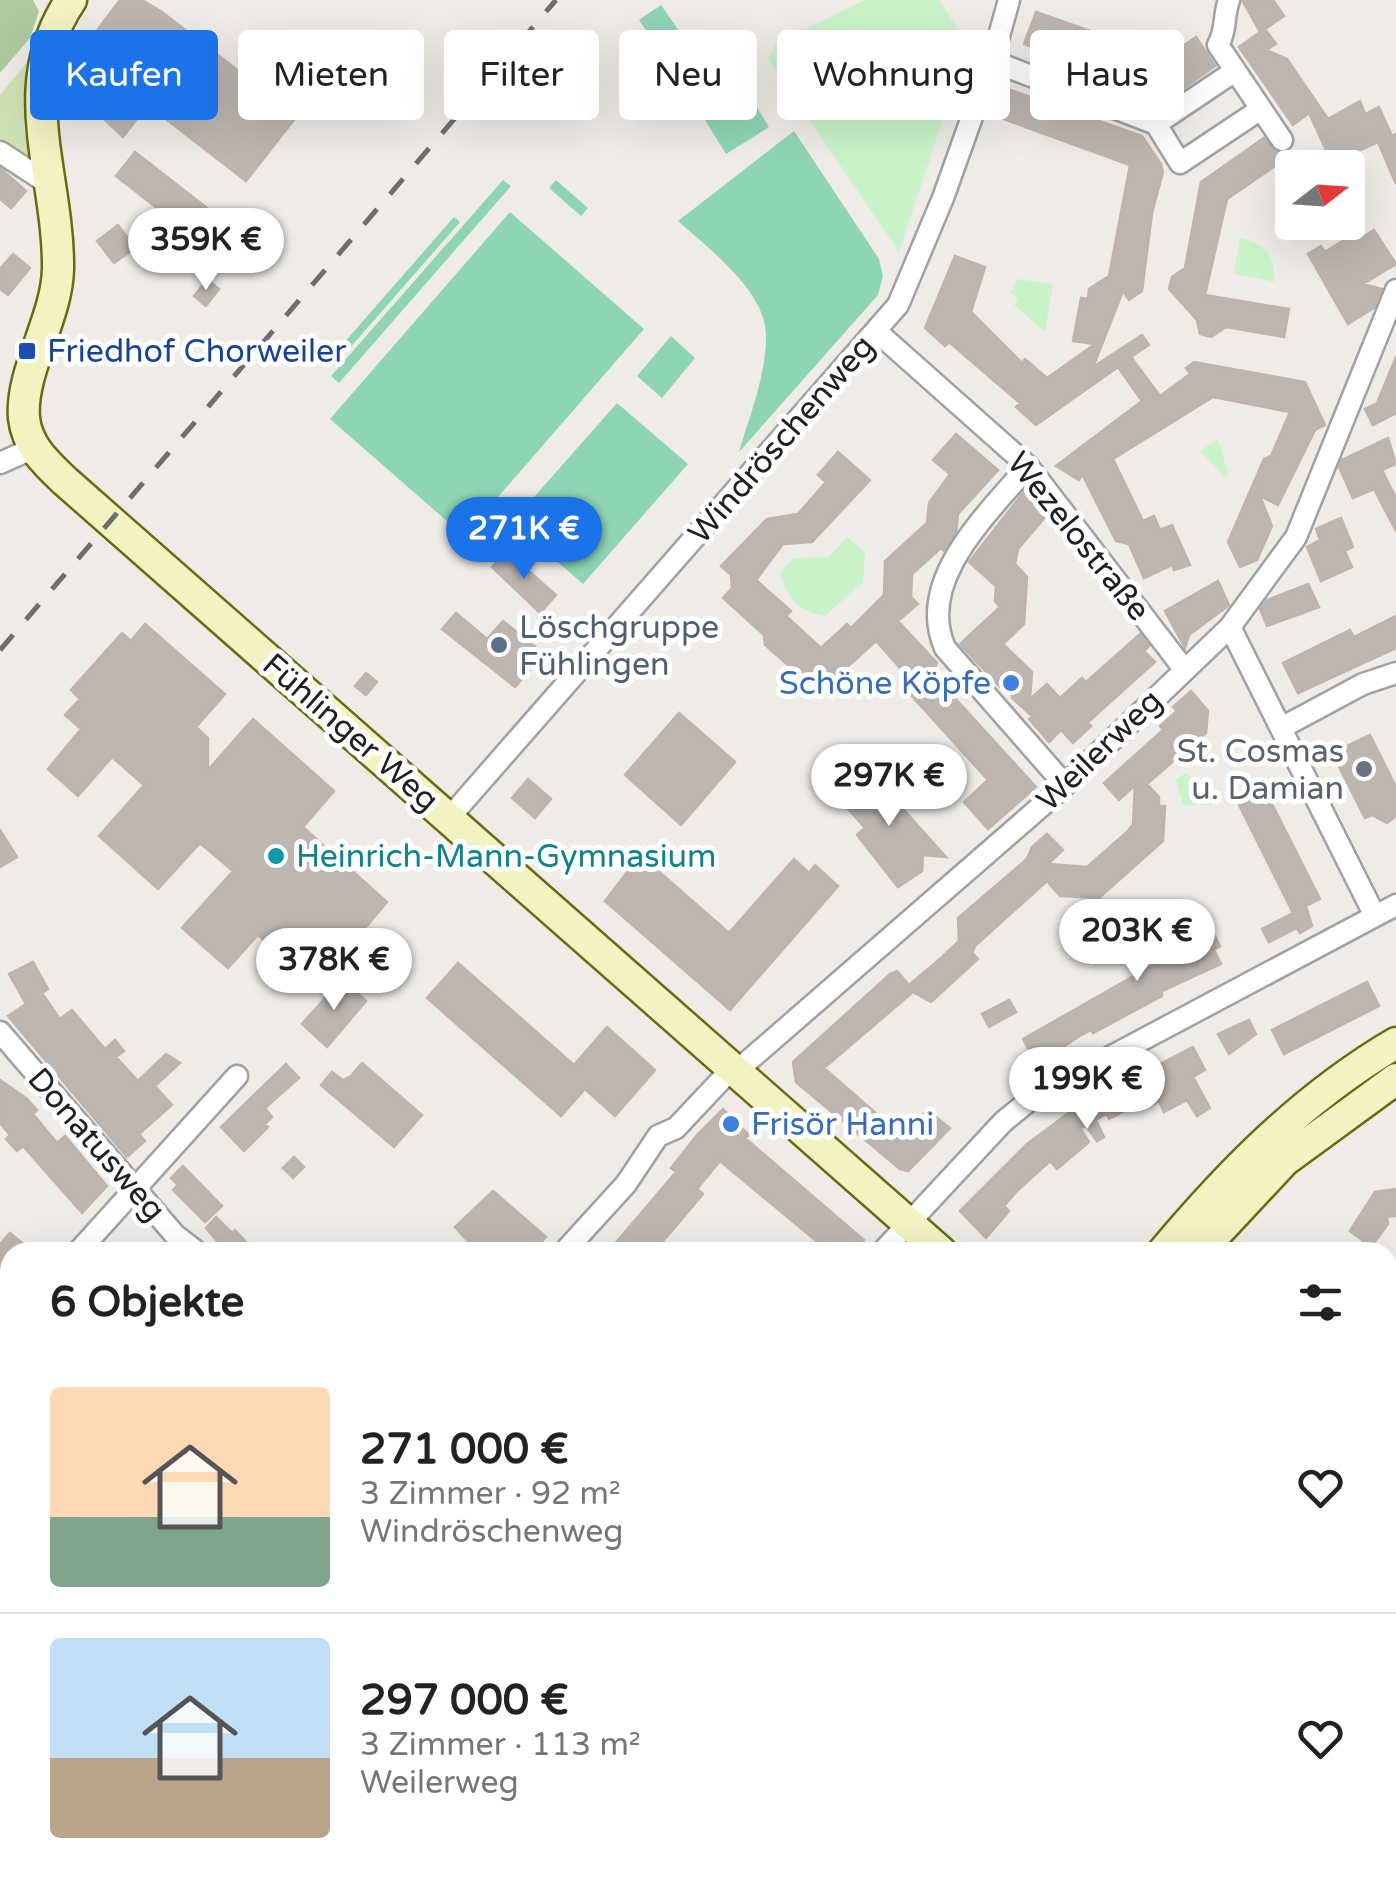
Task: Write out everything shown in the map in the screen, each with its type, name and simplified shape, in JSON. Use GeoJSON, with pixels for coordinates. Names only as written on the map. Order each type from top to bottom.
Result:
{"type":"FeatureCollection","features":[{"type":"Feature","properties":{"kind":"street"},"geometry":{"type":"LineString","coordinates":[[0,463],[34,448],[24,413],[58,272],[39,122],[40,83],[55,23],[70,0]]}},
{"type":"Feature","properties":{"kind":"street","name":"Windröschenweg"},"geometry":{"type":"LineString","coordinates":[[1001,30],[1009,0]]}},
{"type":"Feature","properties":{"kind":"street"},"geometry":{"type":"LineString","coordinates":[[1229,0],[1224,12],[1227,28],[1218,44],[1282,140]]}},
{"type":"Feature","properties":{"kind":"street"},"geometry":{"type":"LineString","coordinates":[[1010,68],[1156,124],[1180,163],[1261,109]]}},
{"type":"Feature","properties":{"kind":"street"},"geometry":{"type":"LineString","coordinates":[[1156,124],[1236,71]]}},
{"type":"Feature","properties":{"kind":"street","name":"Windröschenweg"},"geometry":{"type":"LineString","coordinates":[[448,818],[898,304],[969,120]]}},
{"type":"Feature","properties":{"kind":"street"},"geometry":{"type":"LineString","coordinates":[[0,152],[46,182]]}},
{"type":"Feature","properties":{"kind":"street","name":"Weilerweg"},"geometry":{"type":"LineString","coordinates":[[573,1242],[626,1184],[658,1136],[676,1128],[737,1068],[1065,785],[1230,627],[1296,537],[1396,290]]}},
{"type":"Feature","properties":{"kind":"street","name":"Wezelostraße"},"geometry":{"type":"LineString","coordinates":[[876,331],[1028,466],[1184,669]]}},
{"type":"Feature","properties":{"kind":"street","name":"Fühlinger Weg"},"geometry":{"type":"LineString","coordinates":[[34,448],[65,481],[737,1068],[928,1242]]}},
{"type":"Feature","properties":{"kind":"street"},"geometry":{"type":"LineString","coordinates":[[1028,466],[953,556],[935,626],[945,648],[1065,785]]}},
{"type":"Feature","properties":{"kind":"street"},"geometry":{"type":"LineString","coordinates":[[1230,627],[1374,916]]}},
{"type":"Feature","properties":{"kind":"street"},"geometry":{"type":"LineString","coordinates":[[1281,728],[1364,684],[1396,673]]}},
{"type":"Feature","properties":{"kind":"street"},"geometry":{"type":"LineString","coordinates":[[891,1242],[1004,1122],[1046,1089],[1396,905]]}},
{"type":"Feature","properties":{"kind":"street","name":"Donatusweg"},"geometry":{"type":"LineString","coordinates":[[0,1032],[184,1242]]}},
{"type":"Feature","properties":{"kind":"street"},"geometry":{"type":"LineString","coordinates":[[1173,1242],[1297,1111],[1396,1043]]}},
{"type":"Feature","properties":{"kind":"street"},"geometry":{"type":"LineString","coordinates":[[87,1242],[237,1076]]}},
{"type":"Feature","properties":{"kind":"street"},"geometry":{"type":"LineString","coordinates":[[1209,1242],[1284,1161],[1396,1080]]}},
{"type":"Feature","properties":{"kind":"green space"},"geometry":{"type":"Polygon","coordinates":[[[0,0],[33,0],[39,11],[30,38],[0,73],[0,0]]]}},
{"type":"Feature","properties":{"kind":"green space"},"geometry":{"type":"Polygon","coordinates":[[[865,0],[939,0],[959,30],[804,30],[865,0]]]}},
{"type":"Feature","properties":{"kind":"green space"},"geometry":{"type":"Polygon","coordinates":[[[661,5],[678,30],[646,30],[639,20],[661,5]]]}},
{"type":"Feature","properties":{"kind":"green space"},"geometry":{"type":"Polygon","coordinates":[[[777,44],[777,72],[768,59],[777,44]]]}},
{"type":"Feature","properties":{"kind":"green space"},"geometry":{"type":"Polygon","coordinates":[[[28,61],[24,126],[28,156],[21,158],[0,138],[0,95],[28,61]]]}},
{"type":"Feature","properties":{"kind":"green space"},"geometry":{"type":"Polygon","coordinates":[[[757,107],[769,127],[726,154],[705,120],[757,120],[757,107]]]}},
{"type":"Feature","properties":{"kind":"green space"},"geometry":{"type":"Polygon","coordinates":[[[809,120],[943,120],[899,252],[809,120]]]}},
{"type":"Feature","properties":{"kind":"green space"},"geometry":{"type":"Polygon","coordinates":[[[794,131],[879,259],[883,276],[878,295],[739,452],[763,369],[764,321],[740,279],[678,221],[794,131]]]}},
{"type":"Feature","properties":{"kind":"green space"},"geometry":{"type":"Polygon","coordinates":[[[503,180],[511,186],[339,383],[331,376],[503,180]]]}},
{"type":"Feature","properties":{"kind":"green space"},"geometry":{"type":"Polygon","coordinates":[[[556,180],[588,208],[581,216],[549,188],[556,180]]]}},
{"type":"Feature","properties":{"kind":"green space"},"geometry":{"type":"Polygon","coordinates":[[[510,212],[644,329],[464,536],[330,419],[510,212]]]}},
{"type":"Feature","properties":{"kind":"green space"},"geometry":{"type":"Polygon","coordinates":[[[454,217],[460,222],[334,366],[328,361],[454,217]]]}},
{"type":"Feature","properties":{"kind":"green space"},"geometry":{"type":"Polygon","coordinates":[[[1240,238],[1267,252],[1274,282],[1234,274],[1240,238]]]}},
{"type":"Feature","properties":{"kind":"green space"},"geometry":{"type":"Polygon","coordinates":[[[1017,279],[1053,284],[1045,332],[1014,305],[1018,299],[1011,293],[1017,279]]]}},
{"type":"Feature","properties":{"kind":"green space"},"geometry":{"type":"Polygon","coordinates":[[[671,336],[695,358],[662,398],[637,376],[671,336]]]}},
{"type":"Feature","properties":{"kind":"green space"},"geometry":{"type":"Polygon","coordinates":[[[617,403],[688,464],[583,584],[512,522],[617,403]]]}},
{"type":"Feature","properties":{"kind":"green space"},"geometry":{"type":"Polygon","coordinates":[[[1218,439],[1228,473],[1226,478],[1200,451],[1218,439]]]}},
{"type":"Feature","properties":{"kind":"green space"},"geometry":{"type":"Polygon","coordinates":[[[847,537],[865,552],[863,582],[825,616],[802,607],[790,596],[780,573],[793,558],[829,557],[847,537]]]}},
{"type":"Feature","properties":{"kind":"green space"},"geometry":{"type":"Polygon","coordinates":[[[1185,773],[1212,792],[1212,805],[1183,805],[1176,780],[1185,773]]]}},
{"type":"Feature","properties":{"kind":"building"},"geometry":{"type":"Polygon","coordinates":[[[120,0],[142,0],[185,30],[99,30],[120,0]]]}},
{"type":"Feature","properties":{"kind":"building"},"geometry":{"type":"Polygon","coordinates":[[[1242,0],[1273,0],[1284,16],[1265,29],[1276,44],[1266,50],[1287,59],[1328,119],[1360,101],[1365,114],[1379,107],[1392,136],[1396,134],[1396,184],[1378,142],[1360,150],[1326,150],[1309,113],[1293,125],[1239,47],[1260,32],[1242,0]]]}},
{"type":"Feature","properties":{"kind":"building"},"geometry":{"type":"Polygon","coordinates":[[[1036,12],[1087,30],[1030,30],[1030,46],[1024,44],[1036,12]]]}},
{"type":"Feature","properties":{"kind":"building"},"geometry":{"type":"Polygon","coordinates":[[[1196,37],[1215,66],[1184,88],[1184,45],[1196,37]]]}},
{"type":"Feature","properties":{"kind":"building"},"geometry":{"type":"Polygon","coordinates":[[[218,55],[238,71],[238,120],[294,120],[246,181],[167,120],[218,120],[218,55]]]}},
{"type":"Feature","properties":{"kind":"building"},"geometry":{"type":"Polygon","coordinates":[[[1010,90],[1030,97],[1030,120],[1096,120],[1142,136],[1161,164],[1163,172],[1152,213],[1142,291],[1129,300],[1123,291],[1093,367],[1142,335],[1149,345],[1131,357],[1160,396],[1190,374],[1186,368],[1194,362],[1305,382],[1325,425],[1315,430],[1278,505],[1260,496],[1272,526],[1257,560],[1240,567],[1228,542],[1264,459],[1271,456],[1290,412],[1213,397],[1113,459],[1143,521],[1154,516],[1160,530],[1172,525],[1190,565],[1174,570],[1172,565],[1144,578],[1129,544],[1116,541],[1082,474],[1079,480],[1056,466],[1142,401],[1118,367],[1036,425],[1016,407],[1020,403],[949,342],[945,346],[925,328],[955,256],[985,267],[971,312],[1022,363],[1025,359],[1047,378],[1095,344],[1073,341],[1081,298],[1088,299],[1089,289],[1109,276],[1130,165],[1006,120],[1010,120],[1010,90]]]}},
{"type":"Feature","properties":{"kind":"building"},"geometry":{"type":"Polygon","coordinates":[[[105,120],[136,120],[123,137],[105,120]]]}},
{"type":"Feature","properties":{"kind":"building"},"geometry":{"type":"Polygon","coordinates":[[[1264,138],[1275,152],[1275,166],[1227,199],[1205,295],[1289,309],[1284,337],[1226,327],[1211,337],[1200,334],[1197,320],[1169,289],[1172,277],[1185,268],[1201,182],[1264,138]]]}},
{"type":"Feature","properties":{"kind":"building"},"geometry":{"type":"Polygon","coordinates":[[[135,152],[230,226],[211,250],[116,176],[135,152]]]}},
{"type":"Feature","properties":{"kind":"building"},"geometry":{"type":"Polygon","coordinates":[[[0,168],[26,191],[11,208],[0,199],[0,168]]]}},
{"type":"Feature","properties":{"kind":"building"},"geometry":{"type":"Polygon","coordinates":[[[118,225],[135,248],[114,263],[97,241],[118,225]]]}},
{"type":"Feature","properties":{"kind":"building"},"geometry":{"type":"Polygon","coordinates":[[[1374,230],[1396,264],[1363,284],[1382,289],[1374,308],[1348,324],[1308,254],[1321,246],[1325,252],[1344,240],[1365,240],[1374,230]]]}},
{"type":"Feature","properties":{"kind":"building"},"geometry":{"type":"Polygon","coordinates":[[[13,254],[30,268],[8,295],[0,289],[0,269],[13,254]]]}},
{"type":"Feature","properties":{"kind":"building"},"geometry":{"type":"Polygon","coordinates":[[[207,280],[219,289],[206,306],[194,296],[207,280]]]}},
{"type":"Feature","properties":{"kind":"building"},"geometry":{"type":"Polygon","coordinates":[[[1396,357],[1396,413],[1373,425],[1365,409],[1377,403],[1396,357]]]}},
{"type":"Feature","properties":{"kind":"building"},"geometry":{"type":"Polygon","coordinates":[[[956,434],[998,470],[958,514],[956,532],[944,551],[941,548],[912,574],[911,597],[918,604],[898,621],[937,663],[932,673],[1036,787],[988,829],[964,802],[988,780],[900,683],[908,677],[876,641],[834,679],[825,670],[812,671],[804,679],[765,645],[764,635],[723,598],[732,588],[731,575],[721,566],[767,519],[798,514],[826,482],[818,475],[838,452],[870,480],[812,542],[783,544],[756,580],[791,611],[786,616],[821,648],[847,624],[851,628],[884,595],[885,561],[927,523],[929,503],[950,474],[933,460],[956,434]]]}},
{"type":"Feature","properties":{"kind":"building"},"geometry":{"type":"Polygon","coordinates":[[[1388,438],[1396,464],[1382,470],[1396,498],[1396,531],[1374,489],[1353,498],[1339,467],[1342,460],[1388,438]]]}},
{"type":"Feature","properties":{"kind":"building"},"geometry":{"type":"Polygon","coordinates":[[[1026,489],[1047,515],[1018,549],[1015,564],[1027,577],[1024,624],[1003,644],[1032,672],[1030,699],[1047,684],[1060,698],[1082,678],[1086,682],[1140,634],[1149,646],[1144,651],[1155,662],[1088,722],[1091,726],[1073,743],[1061,730],[1049,742],[1029,719],[1032,716],[1012,698],[1012,689],[1001,688],[960,644],[1000,607],[995,601],[996,586],[969,562],[1026,489]]]}},
{"type":"Feature","properties":{"kind":"building"},"geometry":{"type":"Polygon","coordinates":[[[1341,518],[1353,547],[1345,551],[1352,567],[1321,581],[1307,547],[1320,540],[1316,529],[1341,518]]]}},
{"type":"Feature","properties":{"kind":"building"},"geometry":{"type":"Polygon","coordinates":[[[506,551],[556,595],[540,613],[492,567],[506,551]]]}},
{"type":"Feature","properties":{"kind":"building"},"geometry":{"type":"Polygon","coordinates":[[[1218,581],[1229,605],[1189,635],[1185,648],[1165,611],[1218,581]]]}},
{"type":"Feature","properties":{"kind":"building"},"geometry":{"type":"Polygon","coordinates":[[[1308,584],[1319,607],[1267,626],[1260,609],[1267,600],[1308,584]]]}},
{"type":"Feature","properties":{"kind":"building"},"geometry":{"type":"Polygon","coordinates":[[[456,613],[487,639],[503,621],[544,654],[515,687],[442,629],[456,613]]]}},
{"type":"Feature","properties":{"kind":"building"},"geometry":{"type":"Polygon","coordinates":[[[1396,616],[1396,648],[1298,693],[1283,663],[1350,630],[1354,637],[1396,616]]]}},
{"type":"Feature","properties":{"kind":"building","name":"Heinrich-Mann-Gymnasium"},"geometry":{"type":"Polygon","coordinates":[[[145,624],[225,694],[196,727],[208,738],[208,770],[253,719],[334,791],[303,827],[387,902],[348,948],[328,930],[305,957],[284,958],[258,935],[228,968],[182,928],[233,871],[200,843],[158,889],[99,836],[144,785],[112,757],[78,796],[48,769],[81,729],[65,715],[80,699],[71,690],[122,633],[131,641],[145,624]]]}},
{"type":"Feature","properties":{"kind":"building"},"geometry":{"type":"Polygon","coordinates":[[[366,673],[377,682],[366,695],[355,686],[366,673]]]}},
{"type":"Feature","properties":{"kind":"building"},"geometry":{"type":"Polygon","coordinates":[[[1191,691],[1208,711],[1206,733],[1147,784],[1159,797],[1159,806],[1165,806],[1163,841],[1099,898],[1060,896],[1047,881],[975,946],[972,953],[978,959],[931,1002],[913,992],[824,1068],[902,1136],[927,1110],[950,1128],[908,1171],[900,1169],[796,1082],[793,1062],[890,974],[897,971],[909,985],[940,959],[959,941],[958,918],[1027,859],[1032,847],[1047,834],[1063,850],[1048,864],[1087,867],[1127,832],[1133,824],[1135,785],[1119,800],[1104,783],[1163,730],[1160,726],[1177,711],[1173,707],[1191,691]]]}},
{"type":"Feature","properties":{"kind":"building"},"geometry":{"type":"Polygon","coordinates":[[[679,713],[735,762],[681,825],[625,775],[679,713]]]}},
{"type":"Feature","properties":{"kind":"building","name":"St. Cosmas u. Damian"},"geometry":{"type":"Polygon","coordinates":[[[1370,735],[1396,787],[1396,816],[1387,823],[1372,815],[1365,818],[1332,753],[1370,735]]]}},
{"type":"Feature","properties":{"kind":"building"},"geometry":{"type":"Polygon","coordinates":[[[877,770],[908,805],[903,809],[946,857],[923,855],[922,871],[898,887],[857,835],[865,828],[840,800],[877,770]]]}},
{"type":"Feature","properties":{"kind":"building"},"geometry":{"type":"Polygon","coordinates":[[[528,779],[551,799],[535,818],[512,798],[528,779]]]}},
{"type":"Feature","properties":{"kind":"building"},"geometry":{"type":"Polygon","coordinates":[[[1266,792],[1320,899],[1306,906],[1312,926],[1300,933],[1297,928],[1269,942],[1262,929],[1293,913],[1239,805],[1266,792]]]}},
{"type":"Feature","properties":{"kind":"building"},"geometry":{"type":"Polygon","coordinates":[[[0,830],[17,857],[0,867],[0,830]]]}},
{"type":"Feature","properties":{"kind":"building"},"geometry":{"type":"Polygon","coordinates":[[[640,855],[729,933],[794,859],[809,873],[815,865],[838,886],[730,1010],[605,901],[640,855]]]}},
{"type":"Feature","properties":{"kind":"building"},"geometry":{"type":"Polygon","coordinates":[[[1187,903],[1191,909],[1197,905],[1202,912],[1220,946],[1214,950],[1221,964],[1162,991],[1162,996],[1078,1037],[1037,1064],[1023,1039],[1178,951],[1160,918],[1187,903]]]}},
{"type":"Feature","properties":{"kind":"building"},"geometry":{"type":"Polygon","coordinates":[[[33,962],[48,989],[42,993],[60,1019],[72,1010],[105,1049],[115,1040],[124,1051],[116,1057],[138,1081],[166,1054],[180,1063],[155,1086],[172,1105],[139,1134],[145,1141],[127,1157],[8,1016],[26,1004],[9,974],[33,962]]]}},
{"type":"Feature","properties":{"kind":"building"},"geometry":{"type":"Polygon","coordinates":[[[458,963],[574,1065],[607,1027],[655,1070],[615,1116],[585,1089],[561,1116],[427,998],[458,963]]]}},
{"type":"Feature","properties":{"kind":"building"},"geometry":{"type":"Polygon","coordinates":[[[342,979],[366,1001],[327,1047],[302,1024],[342,979]]]}},
{"type":"Feature","properties":{"kind":"building"},"geometry":{"type":"Polygon","coordinates":[[[1367,982],[1379,1006],[1284,1054],[1272,1030],[1367,982]]]}},
{"type":"Feature","properties":{"kind":"building"},"geometry":{"type":"Polygon","coordinates":[[[1009,1000],[1016,1012],[989,1027],[982,1014],[1009,1000]]]}},
{"type":"Feature","properties":{"kind":"building"},"geometry":{"type":"Polygon","coordinates":[[[1249,1020],[1256,1034],[1229,1054],[1218,1034],[1249,1020]]]}},
{"type":"Feature","properties":{"kind":"building"},"geometry":{"type":"Polygon","coordinates":[[[1193,1047],[1205,1070],[1193,1077],[1210,1108],[1197,1116],[1187,1100],[1164,1112],[1159,1101],[1143,1109],[1140,1103],[1109,1119],[1107,1114],[1096,1120],[1104,1137],[1097,1141],[1086,1126],[1080,1128],[1089,1142],[1057,1169],[1050,1161],[1017,1191],[1004,1206],[1009,1211],[986,1238],[960,1211],[1027,1144],[1074,1109],[1193,1047]]]}},
{"type":"Feature","properties":{"kind":"building"},"geometry":{"type":"Polygon","coordinates":[[[362,1063],[422,1115],[394,1147],[321,1085],[332,1072],[343,1080],[351,1076],[362,1063]]]}},
{"type":"Feature","properties":{"kind":"building"},"geometry":{"type":"Polygon","coordinates":[[[286,1064],[299,1078],[265,1108],[272,1117],[265,1124],[268,1127],[244,1151],[221,1127],[286,1064]]]}},
{"type":"Feature","properties":{"kind":"building"},"geometry":{"type":"Polygon","coordinates":[[[0,1080],[37,1110],[33,1114],[57,1143],[65,1136],[107,1186],[82,1213],[23,1146],[17,1151],[6,1139],[10,1135],[0,1123],[0,1080]]]}},
{"type":"Feature","properties":{"kind":"building"},"geometry":{"type":"Polygon","coordinates":[[[723,1109],[749,1135],[745,1138],[864,1240],[817,1242],[720,1161],[697,1189],[703,1194],[662,1242],[616,1242],[676,1172],[671,1168],[723,1109]]]}},
{"type":"Feature","properties":{"kind":"building"},"geometry":{"type":"Polygon","coordinates":[[[294,1157],[304,1167],[293,1178],[283,1168],[294,1157]]]}},
{"type":"Feature","properties":{"kind":"building"},"geometry":{"type":"Polygon","coordinates":[[[183,1166],[222,1206],[205,1222],[173,1190],[178,1185],[171,1178],[183,1166]]]}},
{"type":"Feature","properties":{"kind":"building"},"geometry":{"type":"Polygon","coordinates":[[[1396,1189],[1396,1216],[1387,1217],[1388,1224],[1375,1242],[1364,1242],[1350,1231],[1375,1192],[1396,1189]]]}},
{"type":"Feature","properties":{"kind":"building"},"geometry":{"type":"Polygon","coordinates":[[[493,1191],[546,1237],[542,1242],[469,1242],[455,1227],[493,1191]]]}},
{"type":"Feature","properties":{"kind":"building"},"geometry":{"type":"Polygon","coordinates":[[[216,1217],[246,1242],[218,1242],[206,1228],[216,1217]]]}},
{"type":"Feature","properties":{"kind":"building"},"geometry":{"type":"Polygon","coordinates":[[[10,1233],[21,1242],[2,1242],[10,1233]]]}},
{"type":"Feature","properties":{"kind":"railway"},"geometry":{"type":"LineString","coordinates":[[0,650],[556,0]]}},
{"type":"Feature","properties":{"kind":"place","name":"Friedhof Chorweiler"},"geometry":{"type":"Point","coordinates":[27,351]}},
{"type":"Feature","properties":{"kind":"place","name":"Löschgruppe Fühlingen"},"geometry":{"type":"Point","coordinates":[499,645]}},
{"type":"Feature","properties":{"kind":"place","name":"Schöne Köpfe"},"geometry":{"type":"Point","coordinates":[1011,683]}},
{"type":"Feature","properties":{"kind":"place","name":"St. Cosmas u. Damian"},"geometry":{"type":"Point","coordinates":[1364,769]}},
{"type":"Feature","properties":{"kind":"place","name":"Heinrich-Mann-Gymnasium"},"geometry":{"type":"Point","coordinates":[276,856]}},
{"type":"Feature","properties":{"kind":"place","name":"Frisör Hanni"},"geometry":{"type":"Point","coordinates":[731,1124]}}]}
